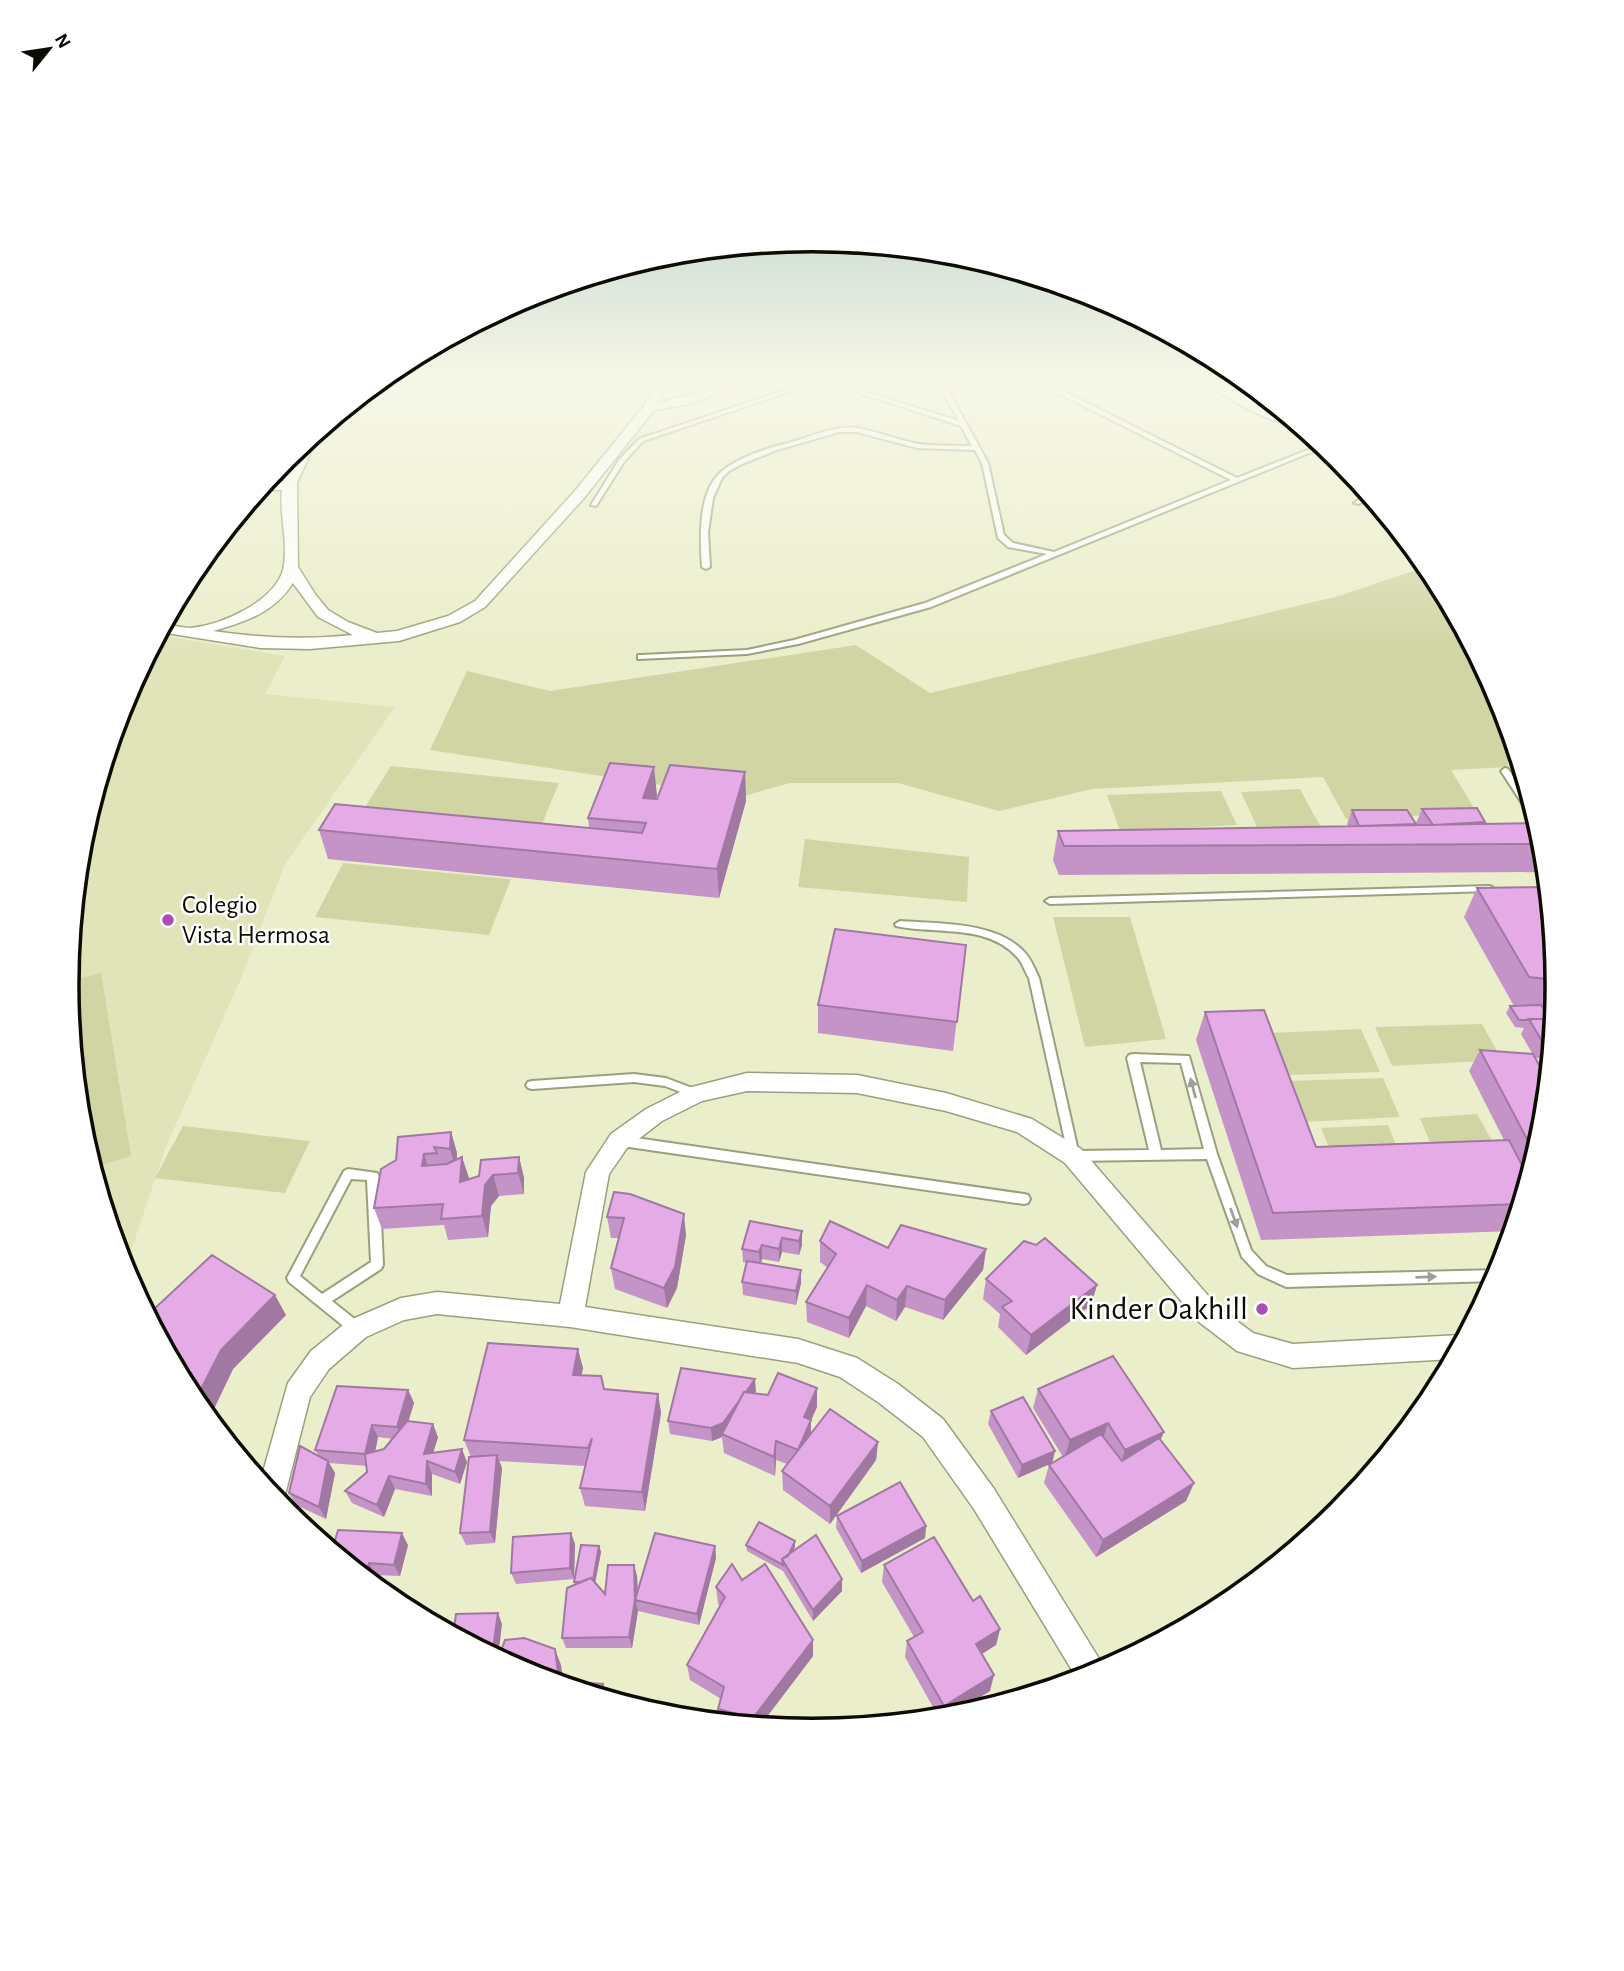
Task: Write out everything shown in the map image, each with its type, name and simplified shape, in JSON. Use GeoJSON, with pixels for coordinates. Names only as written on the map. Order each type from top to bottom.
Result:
{"type":"FeatureCollection","features":[{"type":"Feature","properties":{"kind":"street"},"geometry":{"type":"LineString","coordinates":[[295,472],[290,485],[292,569],[312,604],[336,625],[376,639]]}},
{"type":"Feature","properties":{"kind":"street"},"geometry":{"type":"LineString","coordinates":[[171,629],[261,643],[310,644],[376,639],[423,631],[454,619],[480,604],[598,472]]}},
{"type":"Feature","properties":{"kind":"street"},"geometry":{"type":"LineString","coordinates":[[276,486],[290,485]]}},
{"type":"Feature","properties":{"kind":"street"},"geometry":{"type":"LineString","coordinates":[[192,632],[259,608],[274,597],[292,569]]}},
{"type":"Feature","properties":{"kind":"street"},"geometry":{"type":"LineString","coordinates":[[570,1316],[598,1172],[619,1140],[654,1115],[696,1094],[747,1082],[857,1084],[946,1102],[1024,1125],[1073,1156],[1208,1314],[1246,1343],[1293,1356],[1449,1348]]}},
{"type":"Feature","properties":{"kind":"street"},"geometry":{"type":"LineString","coordinates":[[274,1483],[298,1392],[320,1360],[357,1329],[401,1309],[436,1303],[570,1316],[798,1351],[848,1367],[888,1393],[933,1428],[984,1499],[1087,1665]]}},
{"type":"Feature","properties":{"kind":"lane"},"geometry":{"type":"LineString","coordinates":[[594,505],[614,472]]}},
{"type":"Feature","properties":{"kind":"lane"},"geometry":{"type":"LineString","coordinates":[[706,567],[703,542],[710,496],[723,472]]}},
{"type":"Feature","properties":{"kind":"lane"},"geometry":{"type":"LineString","coordinates":[[987,472],[1001,536],[1011,545],[1051,553]]}},
{"type":"Feature","properties":{"kind":"lane"},"geometry":{"type":"LineString","coordinates":[[1220,472],[1236,480]]}},
{"type":"Feature","properties":{"kind":"lane"},"geometry":{"type":"LineString","coordinates":[[641,657],[747,652],[795,642],[928,605],[1256,472]]}},
{"type":"Feature","properties":{"kind":"lane"},"geometry":{"type":"LineString","coordinates":[[1505,771],[1518,790]]}},
{"type":"Feature","properties":{"kind":"lane"},"geometry":{"type":"LineString","coordinates":[[1050,901],[1506,888]]}},
{"type":"Feature","properties":{"kind":"lane"},"geometry":{"type":"LineString","coordinates":[[900,924],[973,930],[999,938],[1021,955],[1034,978],[1073,1156],[1210,1154]]}},
{"type":"Feature","properties":{"kind":"lane"},"geometry":{"type":"LineString","coordinates":[[1156,1154],[1133,1058],[1185,1059],[1210,1154],[1246,1253],[1262,1270],[1286,1281],[1485,1275]]}},
{"type":"Feature","properties":{"kind":"lane"},"geometry":{"type":"LineString","coordinates":[[532,1085],[634,1078],[666,1082],[696,1094]]}},
{"type":"Feature","properties":{"kind":"lane"},"geometry":{"type":"LineString","coordinates":[[619,1140],[1024,1199]]}},
{"type":"Feature","properties":{"kind":"lane"},"geometry":{"type":"LineString","coordinates":[[321,1301],[377,1265],[373,1176],[348,1174],[293,1278],[321,1301],[357,1329]]}},
{"type":"Feature","properties":{"kind":"shaded area"},"geometry":{"type":"Polygon","coordinates":[[[1416,570],[1422,578],[1470,661],[1508,757],[1508,767],[1451,770],[1477,813],[1346,819],[1323,777],[1092,789],[999,811],[898,783],[790,783],[740,797],[430,750],[467,671],[550,691],[856,645],[930,693],[1339,596],[1416,570]]]}},
{"type":"Feature","properties":{"kind":"shaded area","name":"Colegio Vista Hermosa"},"geometry":{"type":"Polygon","coordinates":[[[167,637],[285,656],[265,694],[395,707],[285,864],[242,976],[165,1149],[130,1253],[104,1175],[85,1081],[80,1033],[80,938],[93,842],[104,796],[135,705],[167,637]]]}},
{"type":"Feature","properties":{"kind":"shaded area"},"geometry":{"type":"Polygon","coordinates":[[[391,766],[559,783],[534,843],[351,829],[391,766]]]}},
{"type":"Feature","properties":{"kind":"shaded area"},"geometry":{"type":"Polygon","coordinates":[[[1300,789],[1326,837],[1263,840],[1241,792],[1300,789]]]}},
{"type":"Feature","properties":{"kind":"shaded area"},"geometry":{"type":"Polygon","coordinates":[[[1221,791],[1237,825],[1120,831],[1107,795],[1221,791]]]}},
{"type":"Feature","properties":{"kind":"shaded area"},"geometry":{"type":"Polygon","coordinates":[[[805,839],[969,857],[967,902],[798,887],[805,839]]]}},
{"type":"Feature","properties":{"kind":"shaded area"},"geometry":{"type":"Polygon","coordinates":[[[343,863],[511,879],[489,935],[315,917],[343,863]]]}},
{"type":"Feature","properties":{"kind":"shaded area"},"geometry":{"type":"Polygon","coordinates":[[[1053,917],[1130,917],[1166,1039],[1085,1047],[1053,917]]]}},
{"type":"Feature","properties":{"kind":"shaded area"},"geometry":{"type":"Polygon","coordinates":[[[101,973],[131,1156],[102,1165],[85,1081],[80,1033],[79,979],[101,973]]]}},
{"type":"Feature","properties":{"kind":"shaded area"},"geometry":{"type":"Polygon","coordinates":[[[1482,1024],[1502,1060],[1392,1066],[1375,1027],[1482,1024]]]}},
{"type":"Feature","properties":{"kind":"shaded area"},"geometry":{"type":"Polygon","coordinates":[[[1361,1029],[1380,1072],[1287,1075],[1271,1033],[1361,1029]]]}},
{"type":"Feature","properties":{"kind":"shaded area"},"geometry":{"type":"Polygon","coordinates":[[[1383,1078],[1400,1117],[1302,1122],[1287,1081],[1383,1078]]]}},
{"type":"Feature","properties":{"kind":"shaded area"},"geometry":{"type":"Polygon","coordinates":[[[1477,1114],[1492,1141],[1431,1145],[1420,1118],[1477,1114]]]}},
{"type":"Feature","properties":{"kind":"shaded area"},"geometry":{"type":"Polygon","coordinates":[[[1388,1125],[1400,1155],[1334,1159],[1321,1128],[1388,1125]]]}},
{"type":"Feature","properties":{"kind":"shaded area"},"geometry":{"type":"Polygon","coordinates":[[[183,1126],[310,1141],[285,1193],[155,1178],[183,1126]]]}},
{"type":"Feature","properties":{"kind":"building"},"geometry":{"type":"Polygon","coordinates":[[[610,763],[654,767],[643,798],[657,799],[670,765],[745,772],[717,869],[319,830],[335,804],[642,833],[646,823],[588,818],[610,763]]]}},
{"type":"Feature","properties":{"kind":"building"},"geometry":{"type":"Polygon","coordinates":[[[1477,808],[1485,822],[1433,825],[1422,809],[1477,808]]]}},
{"type":"Feature","properties":{"kind":"building"},"geometry":{"type":"Polygon","coordinates":[[[1352,810],[1407,810],[1416,824],[1359,826],[1352,810]]]}},
{"type":"Feature","properties":{"kind":"building"},"geometry":{"type":"Polygon","coordinates":[[[1527,823],[1531,844],[1064,846],[1058,831],[1527,823]]]}},
{"type":"Feature","properties":{"kind":"building"},"geometry":{"type":"Polygon","coordinates":[[[1539,887],[1545,979],[1529,977],[1477,888],[1539,887]]]}},
{"type":"Feature","properties":{"kind":"building"},"geometry":{"type":"Polygon","coordinates":[[[835,929],[966,945],[957,1022],[818,1005],[835,929]]]}},
{"type":"Feature","properties":{"kind":"building"},"geometry":{"type":"Polygon","coordinates":[[[1541,1005],[1544,1010],[1544,1019],[1519,1020],[1510,1006],[1541,1005]]]}},
{"type":"Feature","properties":{"kind":"building"},"geometry":{"type":"Polygon","coordinates":[[[1264,1010],[1316,1147],[1509,1140],[1522,1166],[1511,1204],[1273,1213],[1205,1012],[1264,1010]]]}},
{"type":"Feature","properties":{"kind":"building"},"geometry":{"type":"Polygon","coordinates":[[[1529,1019],[1544,1019],[1543,1043],[1529,1019]]]}},
{"type":"Feature","properties":{"kind":"building"},"geometry":{"type":"Polygon","coordinates":[[[1480,1050],[1533,1054],[1540,1067],[1528,1141],[1480,1050]]]}},
{"type":"Feature","properties":{"kind":"building"},"geometry":{"type":"Polygon","coordinates":[[[451,1132],[450,1149],[434,1147],[437,1153],[424,1154],[422,1166],[447,1164],[462,1157],[460,1182],[479,1176],[481,1160],[519,1157],[518,1173],[493,1175],[485,1185],[482,1216],[441,1219],[443,1204],[374,1208],[381,1169],[396,1160],[398,1137],[451,1132]]]}},
{"type":"Feature","properties":{"kind":"building"},"geometry":{"type":"Polygon","coordinates":[[[614,1192],[630,1194],[684,1214],[675,1267],[664,1288],[611,1268],[624,1218],[607,1217],[614,1192]]]}},
{"type":"Feature","properties":{"kind":"building"},"geometry":{"type":"Polygon","coordinates":[[[750,1221],[802,1231],[799,1241],[782,1238],[779,1249],[762,1245],[759,1252],[742,1249],[750,1221]]]}},
{"type":"Feature","properties":{"kind":"building"},"geometry":{"type":"Polygon","coordinates":[[[830,1221],[888,1248],[901,1225],[986,1249],[945,1300],[907,1286],[897,1300],[867,1285],[849,1318],[806,1302],[836,1254],[820,1241],[830,1221]]]}},
{"type":"Feature","properties":{"kind":"building"},"geometry":{"type":"Polygon","coordinates":[[[1045,1238],[1097,1285],[1031,1335],[1002,1307],[1012,1301],[986,1279],[1024,1241],[1036,1245],[1045,1238]]]}},
{"type":"Feature","properties":{"kind":"building"},"geometry":{"type":"Polygon","coordinates":[[[212,1255],[275,1295],[221,1350],[200,1390],[154,1309],[212,1255]]]}},
{"type":"Feature","properties":{"kind":"building"},"geometry":{"type":"Polygon","coordinates":[[[747,1261],[801,1270],[796,1291],[742,1282],[747,1261]]]}},
{"type":"Feature","properties":{"kind":"building"},"geometry":{"type":"Polygon","coordinates":[[[488,1343],[578,1349],[573,1375],[601,1376],[604,1389],[658,1394],[642,1492],[580,1488],[592,1438],[588,1448],[464,1440],[488,1343]]]}},
{"type":"Feature","properties":{"kind":"building"},"geometry":{"type":"Polygon","coordinates":[[[1113,1356],[1164,1432],[1125,1450],[1108,1423],[1070,1440],[1038,1389],[1113,1356]]]}},
{"type":"Feature","properties":{"kind":"building"},"geometry":{"type":"Polygon","coordinates":[[[681,1368],[755,1379],[723,1423],[711,1428],[668,1421],[681,1368]]]}},
{"type":"Feature","properties":{"kind":"building"},"geometry":{"type":"Polygon","coordinates":[[[778,1373],[817,1388],[804,1417],[811,1420],[798,1450],[776,1441],[774,1457],[722,1434],[744,1392],[768,1395],[778,1373]]]}},
{"type":"Feature","properties":{"kind":"building"},"geometry":{"type":"Polygon","coordinates":[[[337,1386],[408,1390],[397,1427],[372,1425],[365,1454],[315,1450],[337,1386]]]}},
{"type":"Feature","properties":{"kind":"building"},"geometry":{"type":"Polygon","coordinates":[[[1023,1397],[1055,1451],[1022,1465],[991,1411],[1023,1397]]]}},
{"type":"Feature","properties":{"kind":"building"},"geometry":{"type":"Polygon","coordinates":[[[830,1409],[878,1442],[830,1506],[782,1471],[830,1409]]]}},
{"type":"Feature","properties":{"kind":"building"},"geometry":{"type":"Polygon","coordinates":[[[407,1421],[433,1424],[424,1454],[462,1449],[455,1472],[427,1461],[426,1484],[389,1476],[377,1505],[345,1491],[367,1472],[365,1454],[384,1449],[407,1421]]]}},
{"type":"Feature","properties":{"kind":"building"},"geometry":{"type":"Polygon","coordinates":[[[1101,1434],[1122,1461],[1159,1438],[1194,1483],[1103,1540],[1049,1465],[1101,1434]]]}},
{"type":"Feature","properties":{"kind":"building"},"geometry":{"type":"Polygon","coordinates":[[[300,1446],[328,1461],[319,1507],[289,1493],[300,1446]]]}},
{"type":"Feature","properties":{"kind":"building"},"geometry":{"type":"Polygon","coordinates":[[[497,1455],[490,1532],[460,1533],[469,1457],[497,1455]]]}},
{"type":"Feature","properties":{"kind":"building"},"geometry":{"type":"Polygon","coordinates":[[[900,1482],[926,1526],[862,1561],[837,1516],[900,1482]]]}},
{"type":"Feature","properties":{"kind":"building"},"geometry":{"type":"Polygon","coordinates":[[[759,1522],[795,1541],[788,1556],[782,1559],[783,1565],[746,1545],[759,1522]]]}},
{"type":"Feature","properties":{"kind":"building"},"geometry":{"type":"Polygon","coordinates":[[[338,1530],[402,1533],[394,1565],[369,1563],[368,1568],[335,1542],[338,1530]]]}},
{"type":"Feature","properties":{"kind":"building"},"geometry":{"type":"Polygon","coordinates":[[[571,1533],[570,1568],[511,1573],[513,1537],[571,1533]]]}},
{"type":"Feature","properties":{"kind":"building"},"geometry":{"type":"Polygon","coordinates":[[[655,1533],[715,1546],[697,1614],[635,1600],[655,1533]]]}},
{"type":"Feature","properties":{"kind":"building"},"geometry":{"type":"Polygon","coordinates":[[[816,1535],[842,1579],[813,1610],[782,1559],[816,1535]]]}},
{"type":"Feature","properties":{"kind":"building"},"geometry":{"type":"Polygon","coordinates":[[[934,1537],[973,1601],[980,1596],[1000,1629],[976,1644],[994,1675],[944,1706],[907,1641],[923,1632],[884,1565],[934,1537]]]}},
{"type":"Feature","properties":{"kind":"building"},"geometry":{"type":"Polygon","coordinates":[[[581,1545],[599,1546],[593,1580],[591,1578],[574,1582],[581,1545]]]}},
{"type":"Feature","properties":{"kind":"building"},"geometry":{"type":"Polygon","coordinates":[[[732,1564],[742,1580],[765,1564],[813,1640],[755,1716],[718,1709],[724,1687],[687,1665],[725,1597],[716,1587],[732,1564]]]}},
{"type":"Feature","properties":{"kind":"building"},"geometry":{"type":"Polygon","coordinates":[[[608,1565],[634,1565],[635,1600],[629,1637],[562,1638],[567,1588],[591,1578],[605,1594],[608,1565]]]}},
{"type":"Feature","properties":{"kind":"building"},"geometry":{"type":"Polygon","coordinates":[[[498,1613],[493,1646],[454,1626],[456,1614],[498,1613]]]}},
{"type":"Feature","properties":{"kind":"building"},"geometry":{"type":"Polygon","coordinates":[[[524,1638],[555,1649],[558,1673],[502,1649],[505,1640],[524,1638]]]}},
{"type":"Feature","properties":{"kind":"building"},"geometry":{"type":"Polygon","coordinates":[[[585,1683],[603,1684],[602,1688],[585,1683]]]}},
{"type":"Feature","properties":{"kind":"place","name":"Colegio Vista Hermosa"},"geometry":{"type":"Point","coordinates":[168,920]}},
{"type":"Feature","properties":{"kind":"place","name":"Kinder Oakhill"},"geometry":{"type":"Point","coordinates":[1262,1309]}}]}
